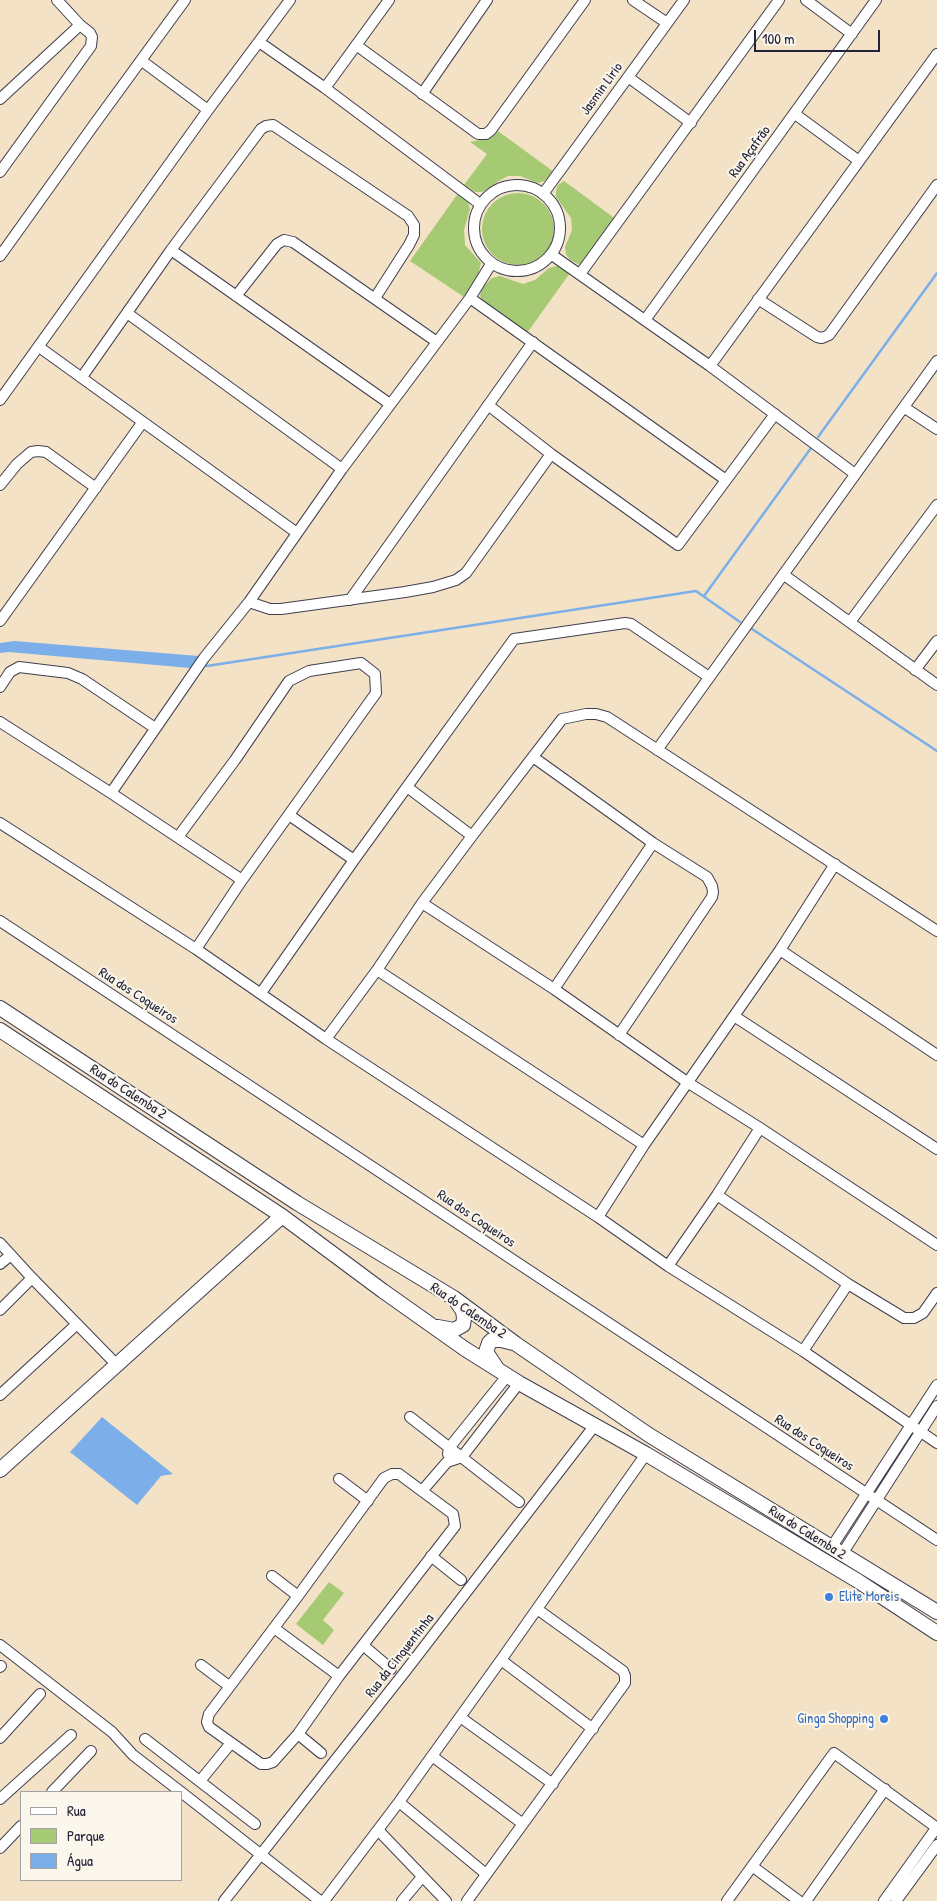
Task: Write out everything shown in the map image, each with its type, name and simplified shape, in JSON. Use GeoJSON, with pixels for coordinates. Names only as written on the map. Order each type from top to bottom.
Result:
{"type":"FeatureCollection","features":[{"type":"Feature","properties":{"kind":"main road","name":"Rua do Calemba 2"},"geometry":{"type":"LineString","coordinates":[[0,1008],[297,1204],[454,1298],[516,1344],[649,1435],[937,1612]]}},
{"type":"Feature","properties":{"kind":"main road","name":"Rua do Calemba 2"},"geometry":{"type":"LineString","coordinates":[[0,1030],[282,1216],[383,1292],[508,1376],[646,1454],[858,1581],[937,1633]]}},
{"type":"Feature","properties":{"kind":"main road"},"geometry":{"type":"LineString","coordinates":[[0,1470],[282,1216]]}},
{"type":"Feature","properties":{"kind":"main road"},"geometry":{"type":"LineString","coordinates":[[432,1325],[454,1330],[462,1326],[463,1311],[454,1298]]}},
{"type":"Feature","properties":{"kind":"main road"},"geometry":{"type":"LineString","coordinates":[[508,1376],[486,1352],[488,1343],[492,1340],[501,1340],[516,1344]]}},
{"type":"Feature","properties":{"kind":"street"},"geometry":{"type":"LineString","coordinates":[[0,172],[91,46],[92,37],[90,33],[57,0]]}},
{"type":"Feature","properties":{"kind":"street"},"geometry":{"type":"LineString","coordinates":[[0,256],[186,0]]}},
{"type":"Feature","properties":{"kind":"street"},"geometry":{"type":"LineString","coordinates":[[0,400],[208,110],[290,0]]}},
{"type":"Feature","properties":{"kind":"street"},"geometry":{"type":"LineString","coordinates":[[326,88],[389,0]]}},
{"type":"Feature","properties":{"kind":"street"},"geometry":{"type":"LineString","coordinates":[[422,94],[487,0]]}},
{"type":"Feature","properties":{"kind":"street"},"geometry":{"type":"LineString","coordinates":[[356,46],[478,134],[486,134],[491,130],[585,0]]}},
{"type":"Feature","properties":{"kind":"street"},"geometry":{"type":"LineString","coordinates":[[633,0],[667,23]]}},
{"type":"Feature","properties":{"kind":"street","name":"Jasmin Lirio"},"geometry":{"type":"LineString","coordinates":[[543,194],[684,0]]}},
{"type":"Feature","properties":{"kind":"street"},"geometry":{"type":"LineString","coordinates":[[580,274],[779,0]]}},
{"type":"Feature","properties":{"kind":"street"},"geometry":{"type":"LineString","coordinates":[[806,0],[852,34]]}},
{"type":"Feature","properties":{"kind":"street","name":"Rua Açafrão"},"geometry":{"type":"LineString","coordinates":[[645,320],[876,0]]}},
{"type":"Feature","properties":{"kind":"street"},"geometry":{"type":"LineString","coordinates":[[0,99],[80,25]]}},
{"type":"Feature","properties":{"kind":"street"},"geometry":{"type":"LineString","coordinates":[[259,42],[326,88],[480,204]]}},
{"type":"Feature","properties":{"kind":"street"},"geometry":{"type":"LineString","coordinates":[[710,366],[937,54]]}},
{"type":"Feature","properties":{"kind":"street"},"geometry":{"type":"LineString","coordinates":[[142,61],[208,110]]}},
{"type":"Feature","properties":{"kind":"street"},"geometry":{"type":"LineString","coordinates":[[628,77],[690,123]]}},
{"type":"Feature","properties":{"kind":"street"},"geometry":{"type":"LineString","coordinates":[[795,114],[859,161]]}},
{"type":"Feature","properties":{"kind":"street"},"geometry":{"type":"LineString","coordinates":[[82,377],[171,250],[261,129],[273,125],[398,208],[408,216],[414,225],[414,235],[410,245],[375,298]]}},
{"type":"Feature","properties":{"kind":"street"},"geometry":{"type":"LineString","coordinates":[[521,185],[543,194],[553,203],[561,227],[559,240],[552,255],[536,268],[521,272],[491,264],[478,248],[474,236],[474,222],[480,204],[492,194],[507,186],[521,185]]}},
{"type":"Feature","properties":{"kind":"street"},"geometry":{"type":"LineString","coordinates":[[758,300],[817,337],[822,338],[829,335],[937,185]]}},
{"type":"Feature","properties":{"kind":"street"},"geometry":{"type":"LineString","coordinates":[[236,296],[277,244],[284,240],[293,242],[437,342]]}},
{"type":"Feature","properties":{"kind":"street"},"geometry":{"type":"LineString","coordinates":[[171,250],[390,404]]}},
{"type":"Feature","properties":{"kind":"street"},"geometry":{"type":"LineString","coordinates":[[552,255],[710,366],[856,474]]}},
{"type":"Feature","properties":{"kind":"street"},"geometry":{"type":"LineString","coordinates":[[111,793],[204,658],[249,602],[342,469],[470,298],[491,264]]}},
{"type":"Feature","properties":{"kind":"street"},"geometry":{"type":"LineString","coordinates":[[470,298],[726,480]]}},
{"type":"Feature","properties":{"kind":"street"},"geometry":{"type":"LineString","coordinates":[[126,313],[342,469]]}},
{"type":"Feature","properties":{"kind":"street"},"geometry":{"type":"LineString","coordinates":[[350,600],[533,342]]}},
{"type":"Feature","properties":{"kind":"street"},"geometry":{"type":"LineString","coordinates":[[39,347],[297,533]]}},
{"type":"Feature","properties":{"kind":"street"},"geometry":{"type":"LineString","coordinates":[[657,750],[937,361]]}},
{"type":"Feature","properties":{"kind":"street"},"geometry":{"type":"LineString","coordinates":[[488,405],[551,454],[678,545],[775,414]]}},
{"type":"Feature","properties":{"kind":"street"},"geometry":{"type":"LineString","coordinates":[[905,408],[937,429]]}},
{"type":"Feature","properties":{"kind":"street"},"geometry":{"type":"LineString","coordinates":[[0,621],[142,423]]}},
{"type":"Feature","properties":{"kind":"street"},"geometry":{"type":"LineString","coordinates":[[0,485],[17,464],[31,452],[38,451],[46,452],[96,488]]}},
{"type":"Feature","properties":{"kind":"street"},"geometry":{"type":"LineString","coordinates":[[249,602],[270,610],[281,610],[433,587],[456,580],[466,573],[551,454]]}},
{"type":"Feature","properties":{"kind":"street"},"geometry":{"type":"LineString","coordinates":[[850,622],[937,504]]}},
{"type":"Feature","properties":{"kind":"street"},"geometry":{"type":"LineString","coordinates":[[784,575],[937,685]]}},
{"type":"Feature","properties":{"kind":"street"},"geometry":{"type":"LineString","coordinates":[[261,993],[354,860],[514,639],[625,623],[630,624],[710,677]]}},
{"type":"Feature","properties":{"kind":"street"},"geometry":{"type":"LineString","coordinates":[[915,670],[937,641]]}},
{"type":"Feature","properties":{"kind":"street"},"geometry":{"type":"LineString","coordinates":[[178,837],[235,760],[289,681],[309,671],[361,663],[376,674],[376,693],[242,880],[196,949]]}},
{"type":"Feature","properties":{"kind":"street"},"geometry":{"type":"LineString","coordinates":[[0,686],[10,672],[19,667],[68,673],[82,679],[155,728]]}},
{"type":"Feature","properties":{"kind":"street"},"geometry":{"type":"LineString","coordinates":[[326,1039],[472,836],[562,719],[586,714],[607,717],[937,931]]}},
{"type":"Feature","properties":{"kind":"street"},"geometry":{"type":"LineString","coordinates":[[0,722],[242,880]]}},
{"type":"Feature","properties":{"kind":"street"},"geometry":{"type":"LineString","coordinates":[[533,757],[653,843],[707,877],[714,892],[619,1035]]}},
{"type":"Feature","properties":{"kind":"street"},"geometry":{"type":"LineString","coordinates":[[407,787],[472,836]]}},
{"type":"Feature","properties":{"kind":"street"},"geometry":{"type":"LineString","coordinates":[[289,815],[354,860]]}},
{"type":"Feature","properties":{"kind":"street"},"geometry":{"type":"LineString","coordinates":[[0,823],[196,949],[326,1039],[598,1217],[668,1266],[803,1351],[937,1443]]}},
{"type":"Feature","properties":{"kind":"street"},"geometry":{"type":"LineString","coordinates":[[554,989],[653,843]]}},
{"type":"Feature","properties":{"kind":"street"},"geometry":{"type":"LineString","coordinates":[[598,1217],[644,1145],[780,950],[835,864]]}},
{"type":"Feature","properties":{"kind":"street"},"geometry":{"type":"LineString","coordinates":[[422,904],[554,989],[687,1082],[937,1245]]}},
{"type":"Feature","properties":{"kind":"street","name":"Rua dos Coqueiros"},"geometry":{"type":"LineString","coordinates":[[0,921],[937,1540]]}},
{"type":"Feature","properties":{"kind":"street"},"geometry":{"type":"LineString","coordinates":[[780,950],[937,1055]]}},
{"type":"Feature","properties":{"kind":"street"},"geometry":{"type":"LineString","coordinates":[[377,970],[644,1145]]}},
{"type":"Feature","properties":{"kind":"street"},"geometry":{"type":"LineString","coordinates":[[734,1016],[937,1149]]}},
{"type":"Feature","properties":{"kind":"street"},"geometry":{"type":"LineString","coordinates":[[668,1266],[760,1128]]}},
{"type":"Feature","properties":{"kind":"street"},"geometry":{"type":"LineString","coordinates":[[717,1195],[848,1284],[904,1318],[908,1319],[923,1313],[937,1293]]}},
{"type":"Feature","properties":{"kind":"street"},"geometry":{"type":"LineString","coordinates":[[0,1243],[117,1365]]}},
{"type":"Feature","properties":{"kind":"street"},"geometry":{"type":"LineString","coordinates":[[0,1264],[11,1255]]}},
{"type":"Feature","properties":{"kind":"street"},"geometry":{"type":"LineString","coordinates":[[0,1310],[32,1278]]}},
{"type":"Feature","properties":{"kind":"street"},"geometry":{"type":"LineString","coordinates":[[803,1351],[848,1284]]}},
{"type":"Feature","properties":{"kind":"street"},"geometry":{"type":"LineString","coordinates":[[0,1395],[77,1324]]}},
{"type":"Feature","properties":{"kind":"street"},"geometry":{"type":"LineString","coordinates":[[447,1462],[449,1448],[508,1376]]}},
{"type":"Feature","properties":{"kind":"street"},"geometry":{"type":"LineString","coordinates":[[422,1491],[447,1462],[462,1457],[508,1376]]}},
{"type":"Feature","properties":{"kind":"street"},"geometry":{"type":"LineString","coordinates":[[836,1551],[866,1493],[937,1385]]}},
{"type":"Feature","properties":{"kind":"street"},"geometry":{"type":"LineString","coordinates":[[836,1551],[877,1500],[937,1406]]}},
{"type":"Feature","properties":{"kind":"street"},"geometry":{"type":"LineString","coordinates":[[410,1417],[519,1502]]}},
{"type":"Feature","properties":{"kind":"street","name":"Rua da Cinquentinha"},"geometry":{"type":"LineString","coordinates":[[224,1901],[404,1673],[595,1425]]}},
{"type":"Feature","properties":{"kind":"street"},"geometry":{"type":"LineString","coordinates":[[324,1901],[399,1802],[502,1660],[646,1454]]}},
{"type":"Feature","properties":{"kind":"street"},"geometry":{"type":"LineString","coordinates":[[392,1474],[399,1474],[422,1491],[453,1514],[455,1519],[454,1526],[364,1646],[339,1676],[298,1734],[273,1762],[261,1764],[209,1727],[207,1722],[209,1714],[384,1478],[392,1474]]}},
{"type":"Feature","properties":{"kind":"street"},"geometry":{"type":"LineString","coordinates":[[339,1479],[368,1501]]}},
{"type":"Feature","properties":{"kind":"street"},"geometry":{"type":"LineString","coordinates":[[431,1556],[461,1580]]}},
{"type":"Feature","properties":{"kind":"street"},"geometry":{"type":"LineString","coordinates":[[272,1576],[298,1596]]}},
{"type":"Feature","properties":{"kind":"street"},"geometry":{"type":"LineString","coordinates":[[467,1901],[625,1683],[625,1674],[620,1668],[537,1609]]}},
{"type":"Feature","properties":{"kind":"street"},"geometry":{"type":"LineString","coordinates":[[274,1628],[339,1676]]}},
{"type":"Feature","properties":{"kind":"street"},"geometry":{"type":"LineString","coordinates":[[0,1645],[112,1732],[133,1755],[180,1791]]}},
{"type":"Feature","properties":{"kind":"street"},"geometry":{"type":"LineString","coordinates":[[364,1646],[391,1669]]}},
{"type":"Feature","properties":{"kind":"street"},"geometry":{"type":"LineString","coordinates":[[502,1660],[593,1729]]}},
{"type":"Feature","properties":{"kind":"street"},"geometry":{"type":"LineString","coordinates":[[201,1664],[230,1686]]}},
{"type":"Feature","properties":{"kind":"street"},"geometry":{"type":"LineString","coordinates":[[0,1738],[40,1694]]}},
{"type":"Feature","properties":{"kind":"street"},"geometry":{"type":"LineString","coordinates":[[460,1717],[553,1784]]}},
{"type":"Feature","properties":{"kind":"street"},"geometry":{"type":"LineString","coordinates":[[0,1799],[71,1734]]}},
{"type":"Feature","properties":{"kind":"street"},"geometry":{"type":"LineString","coordinates":[[298,1734],[321,1753]]}},
{"type":"Feature","properties":{"kind":"street"},"geometry":{"type":"LineString","coordinates":[[145,1739],[255,1824]]}},
{"type":"Feature","properties":{"kind":"street"},"geometry":{"type":"LineString","coordinates":[[200,1781],[231,1743]]}},
{"type":"Feature","properties":{"kind":"street"},"geometry":{"type":"LineString","coordinates":[[53,1791],[91,1751]]}},
{"type":"Feature","properties":{"kind":"street"},"geometry":{"type":"LineString","coordinates":[[726,1901],[834,1753],[937,1828],[884,1901]]}},
{"type":"Feature","properties":{"kind":"street"},"geometry":{"type":"LineString","coordinates":[[432,1756],[523,1824]]}},
{"type":"Feature","properties":{"kind":"street"},"geometry":{"type":"LineString","coordinates":[[806,1901],[884,1789]]}},
{"type":"Feature","properties":{"kind":"street"},"geometry":{"type":"LineString","coordinates":[[182,1793],[320,1901]]}},
{"type":"Feature","properties":{"kind":"street"},"geometry":{"type":"LineString","coordinates":[[399,1802],[486,1874]]}},
{"type":"Feature","properties":{"kind":"street"},"geometry":{"type":"LineString","coordinates":[[0,1848],[20,1827]]}},
{"type":"Feature","properties":{"kind":"street"},"geometry":{"type":"LineString","coordinates":[[378,1830],[446,1901]]}},
{"type":"Feature","properties":{"kind":"street"},"geometry":{"type":"LineString","coordinates":[[896,1901],[937,1845]]}},
{"type":"Feature","properties":{"kind":"street"},"geometry":{"type":"LineString","coordinates":[[752,1866],[799,1901]]}},
{"type":"Feature","properties":{"kind":"street"},"geometry":{"type":"LineString","coordinates":[[402,1901],[422,1877]]}},
{"type":"Feature","properties":{"kind":"green space"},"geometry":{"type":"Polygon","coordinates":[[[498,131],[554,172],[544,181],[538,183],[520,176],[508,176],[497,182],[493,187],[482,192],[475,192],[464,185],[487,154],[470,142],[493,136],[498,131]]]}},
{"type":"Feature","properties":{"kind":"green space"},"geometry":{"type":"Polygon","coordinates":[[[564,181],[617,220],[582,266],[570,260],[566,254],[565,247],[572,230],[571,218],[556,197],[558,185],[564,181]]]}},
{"type":"Feature","properties":{"kind":"green space"},"geometry":{"type":"Polygon","coordinates":[[[459,192],[468,202],[470,209],[464,230],[465,245],[481,263],[478,275],[464,297],[410,261],[459,192]]]}},
{"type":"Feature","properties":{"kind":"green space"},"geometry":{"type":"Polygon","coordinates":[[[518,193],[538,199],[548,209],[554,229],[548,249],[538,259],[518,265],[498,259],[488,249],[482,229],[488,209],[498,199],[518,193]]]}},
{"type":"Feature","properties":{"kind":"green space"},"geometry":{"type":"Polygon","coordinates":[[[557,266],[564,268],[570,273],[527,333],[482,302],[480,295],[482,288],[492,278],[500,276],[523,284],[535,280],[549,268],[557,266]]]}},
{"type":"Feature","properties":{"kind":"green space"},"geometry":{"type":"Polygon","coordinates":[[[329,1582],[344,1593],[323,1620],[334,1630],[323,1645],[296,1624],[329,1582]]]}},
{"type":"Feature","properties":{"kind":"water"},"geometry":{"type":"Polygon","coordinates":[[[14,641],[199,656],[190,668],[9,652],[0,653],[0,643],[14,641]]]}},
{"type":"Feature","properties":{"kind":"water"},"geometry":{"type":"Polygon","coordinates":[[[102,1417],[173,1474],[161,1476],[137,1505],[70,1452],[102,1417]]]}},
{"type":"Feature","properties":{"kind":"waterway"},"geometry":{"type":"LineString","coordinates":[[818,437],[937,273]]}},
{"type":"Feature","properties":{"kind":"waterway"},"geometry":{"type":"LineString","coordinates":[[704,596],[811,448]]}},
{"type":"Feature","properties":{"kind":"waterway"},"geometry":{"type":"LineString","coordinates":[[202,664],[207,666],[696,591],[740,622]]}},
{"type":"Feature","properties":{"kind":"waterway"},"geometry":{"type":"LineString","coordinates":[[752,629],[937,751]]}},
{"type":"Feature","properties":{"kind":"place","name":"Elite Moreis"},"geometry":{"type":"Point","coordinates":[829,1597]}},
{"type":"Feature","properties":{"kind":"place","name":"Ginga Shopping"},"geometry":{"type":"Point","coordinates":[884,1719]}}]}
